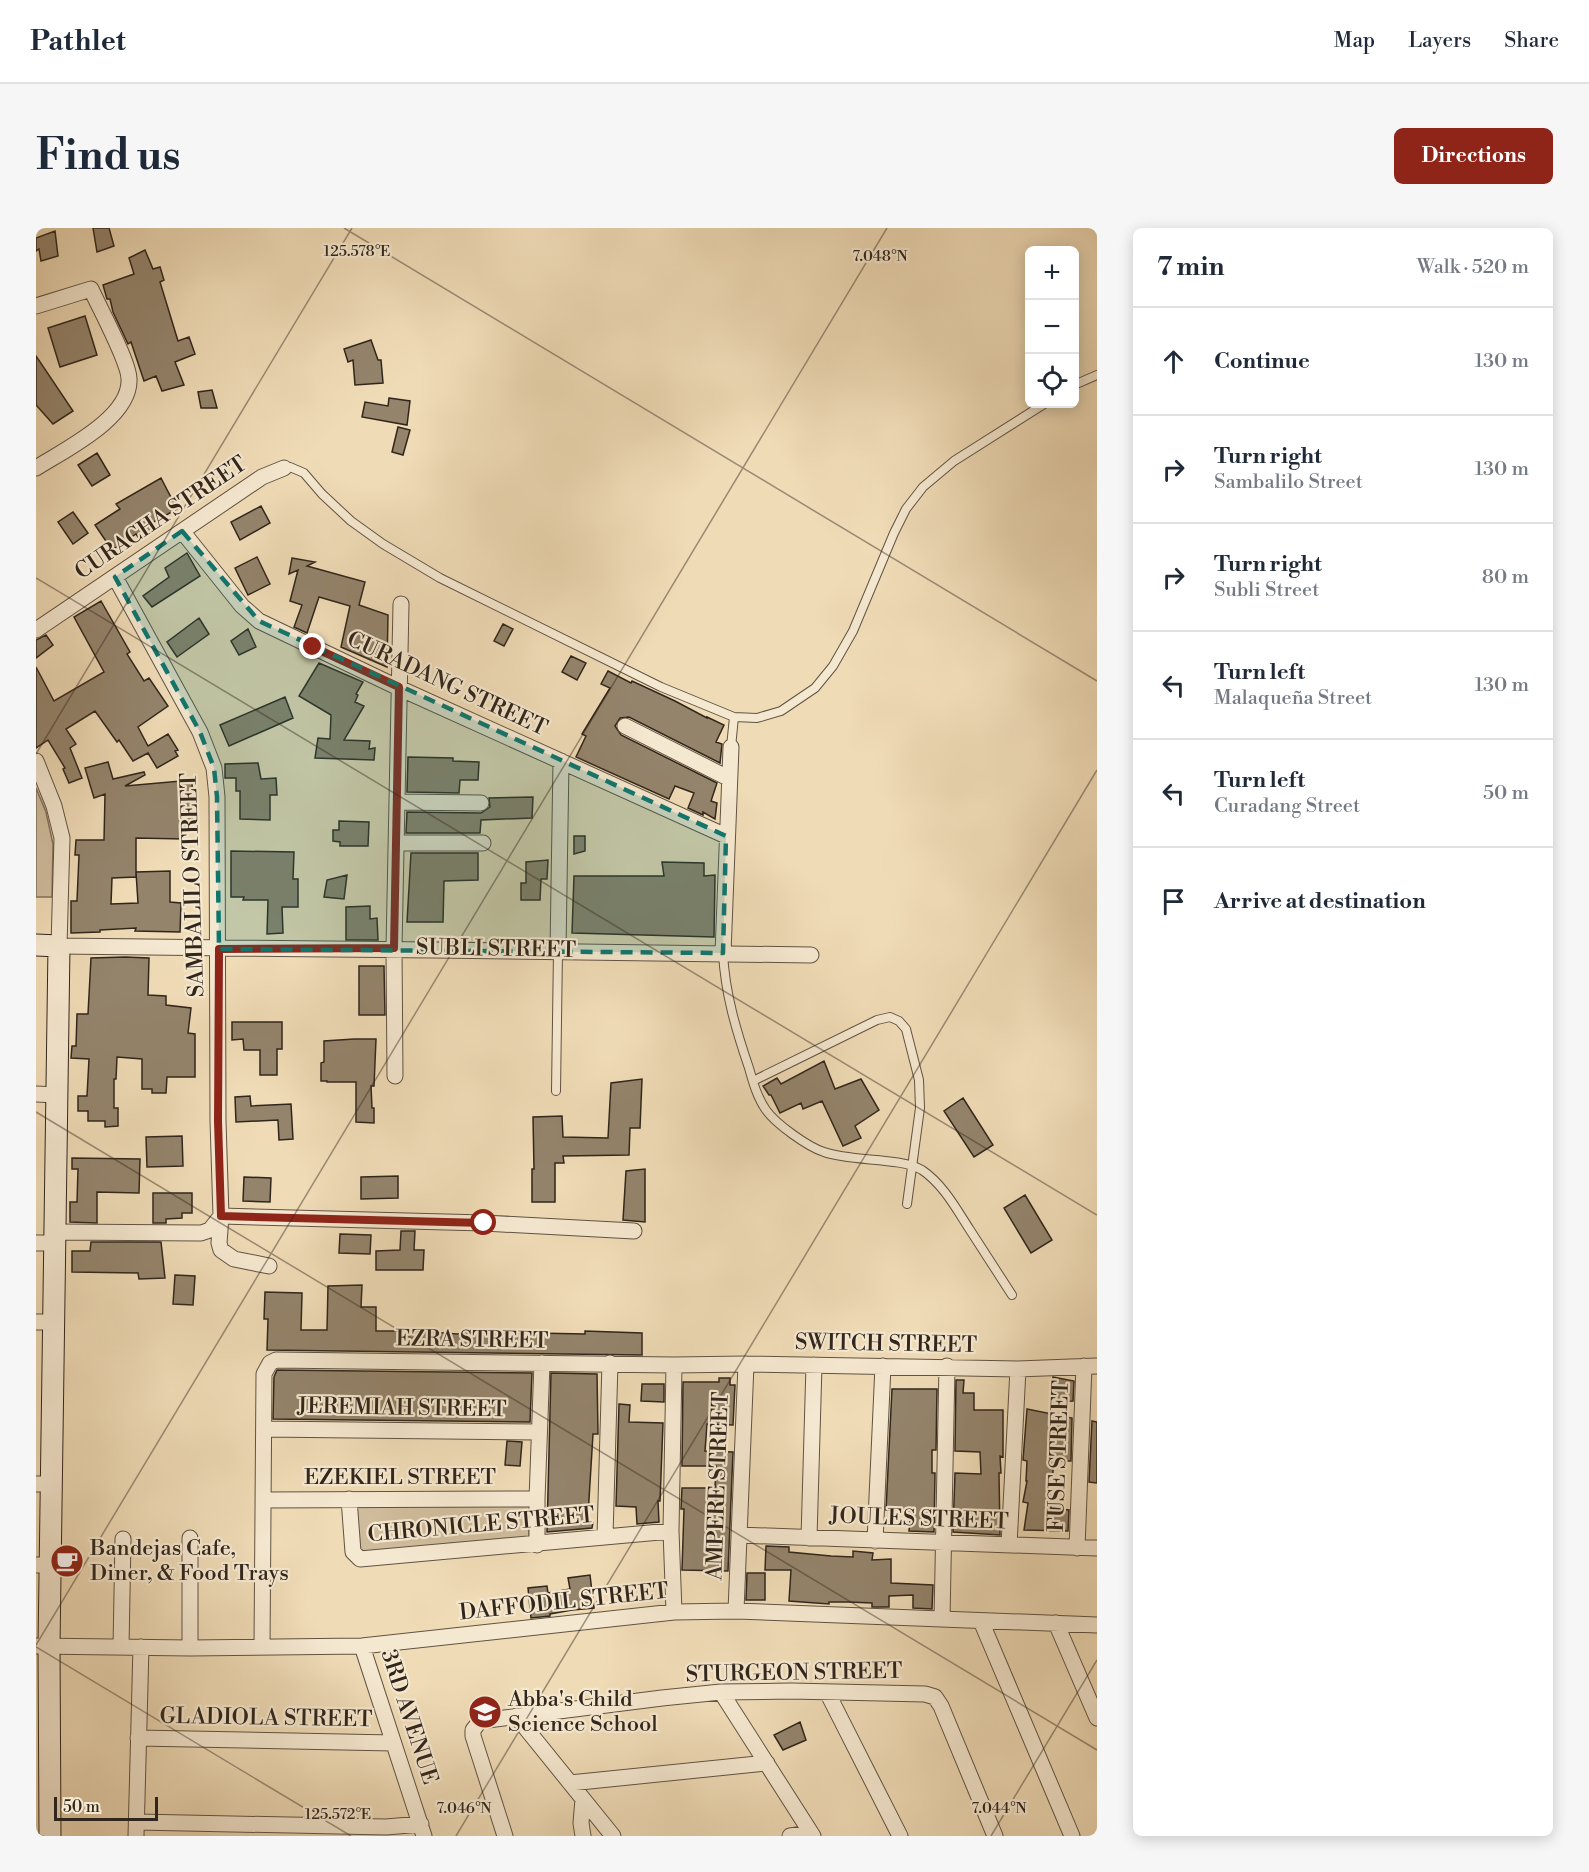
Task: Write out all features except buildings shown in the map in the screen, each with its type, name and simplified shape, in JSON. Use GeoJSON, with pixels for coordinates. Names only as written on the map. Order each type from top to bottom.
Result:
{"type":"FeatureCollection","features":[{"type":"Feature","properties":{"kind":"street"},"geometry":{"type":"LineString","coordinates":[[36,306],[91,289],[125,363],[129,379],[126,395],[117,411],[102,425],[36,468]]}},
{"type":"Feature","properties":{"kind":"street","name":"CURACHA STREET"},"geometry":{"type":"LineString","coordinates":[[36,630],[262,477],[284,468]]}},
{"type":"Feature","properties":{"kind":"street","name":"CURADANG STREET"},"geometry":{"type":"LineString","coordinates":[[182,531],[242,606],[259,621],[726,836]]}},
{"type":"Feature","properties":{"kind":"street","name":"SAMBALILO STREET"},"geometry":{"type":"LineString","coordinates":[[115,577],[182,698],[208,750],[214,768],[217,797],[219,949],[218,1121],[221,1216],[219,1243],[221,1250],[234,1259],[269,1266]]}},
{"type":"Feature","properties":{"kind":"street"},"geometry":{"type":"LineString","coordinates":[[395,1076],[394,948],[401,604]]}},
{"type":"Feature","properties":{"kind":"street"},"geometry":{"type":"LineString","coordinates":[[625,726],[728,778]]}},
{"type":"Feature","properties":{"kind":"street"},"geometry":{"type":"LineString","coordinates":[[723,953],[730,747]]}},
{"type":"Feature","properties":{"kind":"street"},"geometry":{"type":"LineString","coordinates":[[36,761],[54,806],[62,838],[58,1095],[45,1322],[44,1405],[43,1729],[50,1836]]}},
{"type":"Feature","properties":{"kind":"street"},"geometry":{"type":"LineString","coordinates":[[558,950],[561,761]]}},
{"type":"Feature","properties":{"kind":"street"},"geometry":{"type":"LineString","coordinates":[[397,802],[481,802]]}},
{"type":"Feature","properties":{"kind":"street"},"geometry":{"type":"LineString","coordinates":[[396,843],[483,843]]}},
{"type":"Feature","properties":{"kind":"street","name":"SUBLI STREET"},"geometry":{"type":"LineString","coordinates":[[36,945],[811,955]]}},
{"type":"Feature","properties":{"kind":"street"},"geometry":{"type":"LineString","coordinates":[[36,1094],[58,1095]]}},
{"type":"Feature","properties":{"kind":"street"},"geometry":{"type":"LineString","coordinates":[[49,1239],[201,1233],[210,1230],[221,1216],[472,1223],[634,1231]]}},
{"type":"Feature","properties":{"kind":"street","name":"EZRA STREET"},"geometry":{"type":"LineString","coordinates":[[264,1429],[264,1374],[270,1363],[281,1359],[674,1365]]}},
{"type":"Feature","properties":{"kind":"street"},"geometry":{"type":"LineString","coordinates":[[537,1545],[542,1364]]}},
{"type":"Feature","properties":{"kind":"street"},"geometry":{"type":"LineString","coordinates":[[605,1536],[610,1364]]}},
{"type":"Feature","properties":{"kind":"street","name":"AMPERE STREET"},"geometry":{"type":"LineString","coordinates":[[736,1611],[746,1364]]}},
{"type":"Feature","properties":{"kind":"street"},"geometry":{"type":"LineString","coordinates":[[674,1365],[671,1531],[674,1612]]}},
{"type":"Feature","properties":{"kind":"street","name":"SWITCH STREET"},"geometry":{"type":"LineString","coordinates":[[674,1365],[1018,1368],[1091,1366]]}},
{"type":"Feature","properties":{"kind":"street"},"geometry":{"type":"LineString","coordinates":[[809,1538],[814,1365]]}},
{"type":"Feature","properties":{"kind":"street"},"geometry":{"type":"LineString","coordinates":[[875,1541],[883,1366]]}},
{"type":"Feature","properties":{"kind":"street"},"geometry":{"type":"LineString","coordinates":[[942,1619],[947,1366]]}},
{"type":"Feature","properties":{"kind":"street","name":"FUSE STREET"},"geometry":{"type":"LineString","coordinates":[[1077,1548],[1091,1366]]}},
{"type":"Feature","properties":{"kind":"street"},"geometry":{"type":"LineString","coordinates":[[1009,1545],[1018,1368]]}},
{"type":"Feature","properties":{"kind":"street"},"geometry":{"type":"LineString","coordinates":[[262,1647],[264,1429]]}},
{"type":"Feature","properties":{"kind":"street","name":"JEREMIAH STREET"},"geometry":{"type":"LineString","coordinates":[[264,1429],[539,1432]]}},
{"type":"Feature","properties":{"kind":"street","name":"CHRONICLE STREET"},"geometry":{"type":"LineString","coordinates":[[348,1499],[353,1552],[360,1560],[671,1531]]}},
{"type":"Feature","properties":{"kind":"street","name":"EZEKIEL STREET"},"geometry":{"type":"LineString","coordinates":[[263,1500],[537,1499]]}},
{"type":"Feature","properties":{"kind":"street","name":"JOULES STREET"},"geometry":{"type":"LineString","coordinates":[[739,1535],[1097,1548]]}},
{"type":"Feature","properties":{"kind":"street"},"geometry":{"type":"LineString","coordinates":[[190,1538],[190,1648]]}},
{"type":"Feature","properties":{"kind":"street"},"geometry":{"type":"LineString","coordinates":[[121,1647],[123,1539]]}},
{"type":"Feature","properties":{"kind":"street","name":"DAFFODIL STREET"},"geometry":{"type":"LineString","coordinates":[[43,1646],[190,1648],[362,1646],[674,1612],[736,1611],[1097,1625]]}},
{"type":"Feature","properties":{"kind":"street"},"geometry":{"type":"LineString","coordinates":[[981,1621],[1072,1836]]}},
{"type":"Feature","properties":{"kind":"street"},"geometry":{"type":"LineString","coordinates":[[1056,1623],[1097,1718]]}},
{"type":"Feature","properties":{"kind":"street","name":"3RD AVENUE"},"geometry":{"type":"LineString","coordinates":[[362,1646],[422,1830]]}},
{"type":"Feature","properties":{"kind":"street"},"geometry":{"type":"LineString","coordinates":[[141,1647],[137,1829],[386,1827],[422,1830]]}},
{"type":"Feature","properties":{"kind":"street"},"geometry":{"type":"LineString","coordinates":[[721,1692],[812,1835],[790,1836]]}},
{"type":"Feature","properties":{"kind":"street","name":"STURGEON STREET"},"geometry":{"type":"LineString","coordinates":[[505,1836],[473,1736],[476,1725],[485,1720],[721,1692],[827,1692],[925,1694],[935,1697],[941,1706],[995,1836]]}},
{"type":"Feature","properties":{"kind":"street"},"geometry":{"type":"LineString","coordinates":[[827,1692],[900,1836]]}},
{"type":"Feature","properties":{"kind":"street"},"geometry":{"type":"LineString","coordinates":[[516,1716],[613,1836]]}},
{"type":"Feature","properties":{"kind":"street","name":"GLADIOLA STREET"},"geometry":{"type":"LineString","coordinates":[[138,1737],[393,1743]]}},
{"type":"Feature","properties":{"kind":"street"},"geometry":{"type":"LineString","coordinates":[[570,1783],[767,1763]]}},
{"type":"Feature","properties":{"kind":"street"},"geometry":{"type":"LineString","coordinates":[[583,1799],[581,1823],[583,1836]]}},
{"type":"Feature","properties":{"kind":"lane"},"geometry":{"type":"LineString","coordinates":[[1079,383],[1097,375]]}},
{"type":"Feature","properties":{"kind":"lane"},"geometry":{"type":"LineString","coordinates":[[284,468],[290,467],[304,473],[322,494],[351,521],[382,544],[440,578],[662,687],[734,717],[757,718],[781,711],[815,688],[833,666],[853,631],[906,509],[923,486],[954,461],[1037,408]]}},
{"type":"Feature","properties":{"kind":"lane"},"geometry":{"type":"LineString","coordinates":[[730,747],[734,717]]}},
{"type":"Feature","properties":{"kind":"lane"},"geometry":{"type":"LineString","coordinates":[[556,1091],[558,950]]}},
{"type":"Feature","properties":{"kind":"lane"},"geometry":{"type":"LineString","coordinates":[[723,953],[728,997],[736,1031],[753,1081],[767,1111],[813,1148],[838,1156],[912,1165],[928,1174],[949,1198],[1012,1295]]}},
{"type":"Feature","properties":{"kind":"lane"},"geometry":{"type":"LineString","coordinates":[[753,1081],[877,1020],[890,1017],[899,1021],[906,1029],[919,1080],[920,1108],[907,1204]]}},
{"type":"Feature","properties":{"kind":"highlighted area"},"geometry":{"type":"Polygon","coordinates":[[[182,531],[259,621],[726,836],[723,953],[219,949],[217,797],[214,768],[200,732],[115,577],[182,531]]]}},
{"type":"Feature","properties":{"kind":"shaded area"},"geometry":{"type":"Polygon","coordinates":[[[36,788],[46,812],[53,844],[52,897],[36,897],[36,788]]]}},
{"type":"Feature","properties":{"kind":"shaded area"},"geometry":{"type":"Polygon","coordinates":[[[529,1503],[529,1541],[358,1555],[355,1506],[529,1503]]]}},
{"type":"Feature","properties":{"kind":"place","name":"Bandejas Cafe, Diner, & Food Trays"},"geometry":{"type":"Point","coordinates":[67,1561]}},
{"type":"Feature","properties":{"kind":"place","name":"Abba's Child Science School"},"geometry":{"type":"Point","coordinates":[485,1712]}},
{"type":"Feature","properties":{"kind":"route"},"geometry":{"type":"LineString","coordinates":[[313,647],[399,687],[394,948],[219,949],[218,1121],[221,1216],[484,1223]]}}]}
